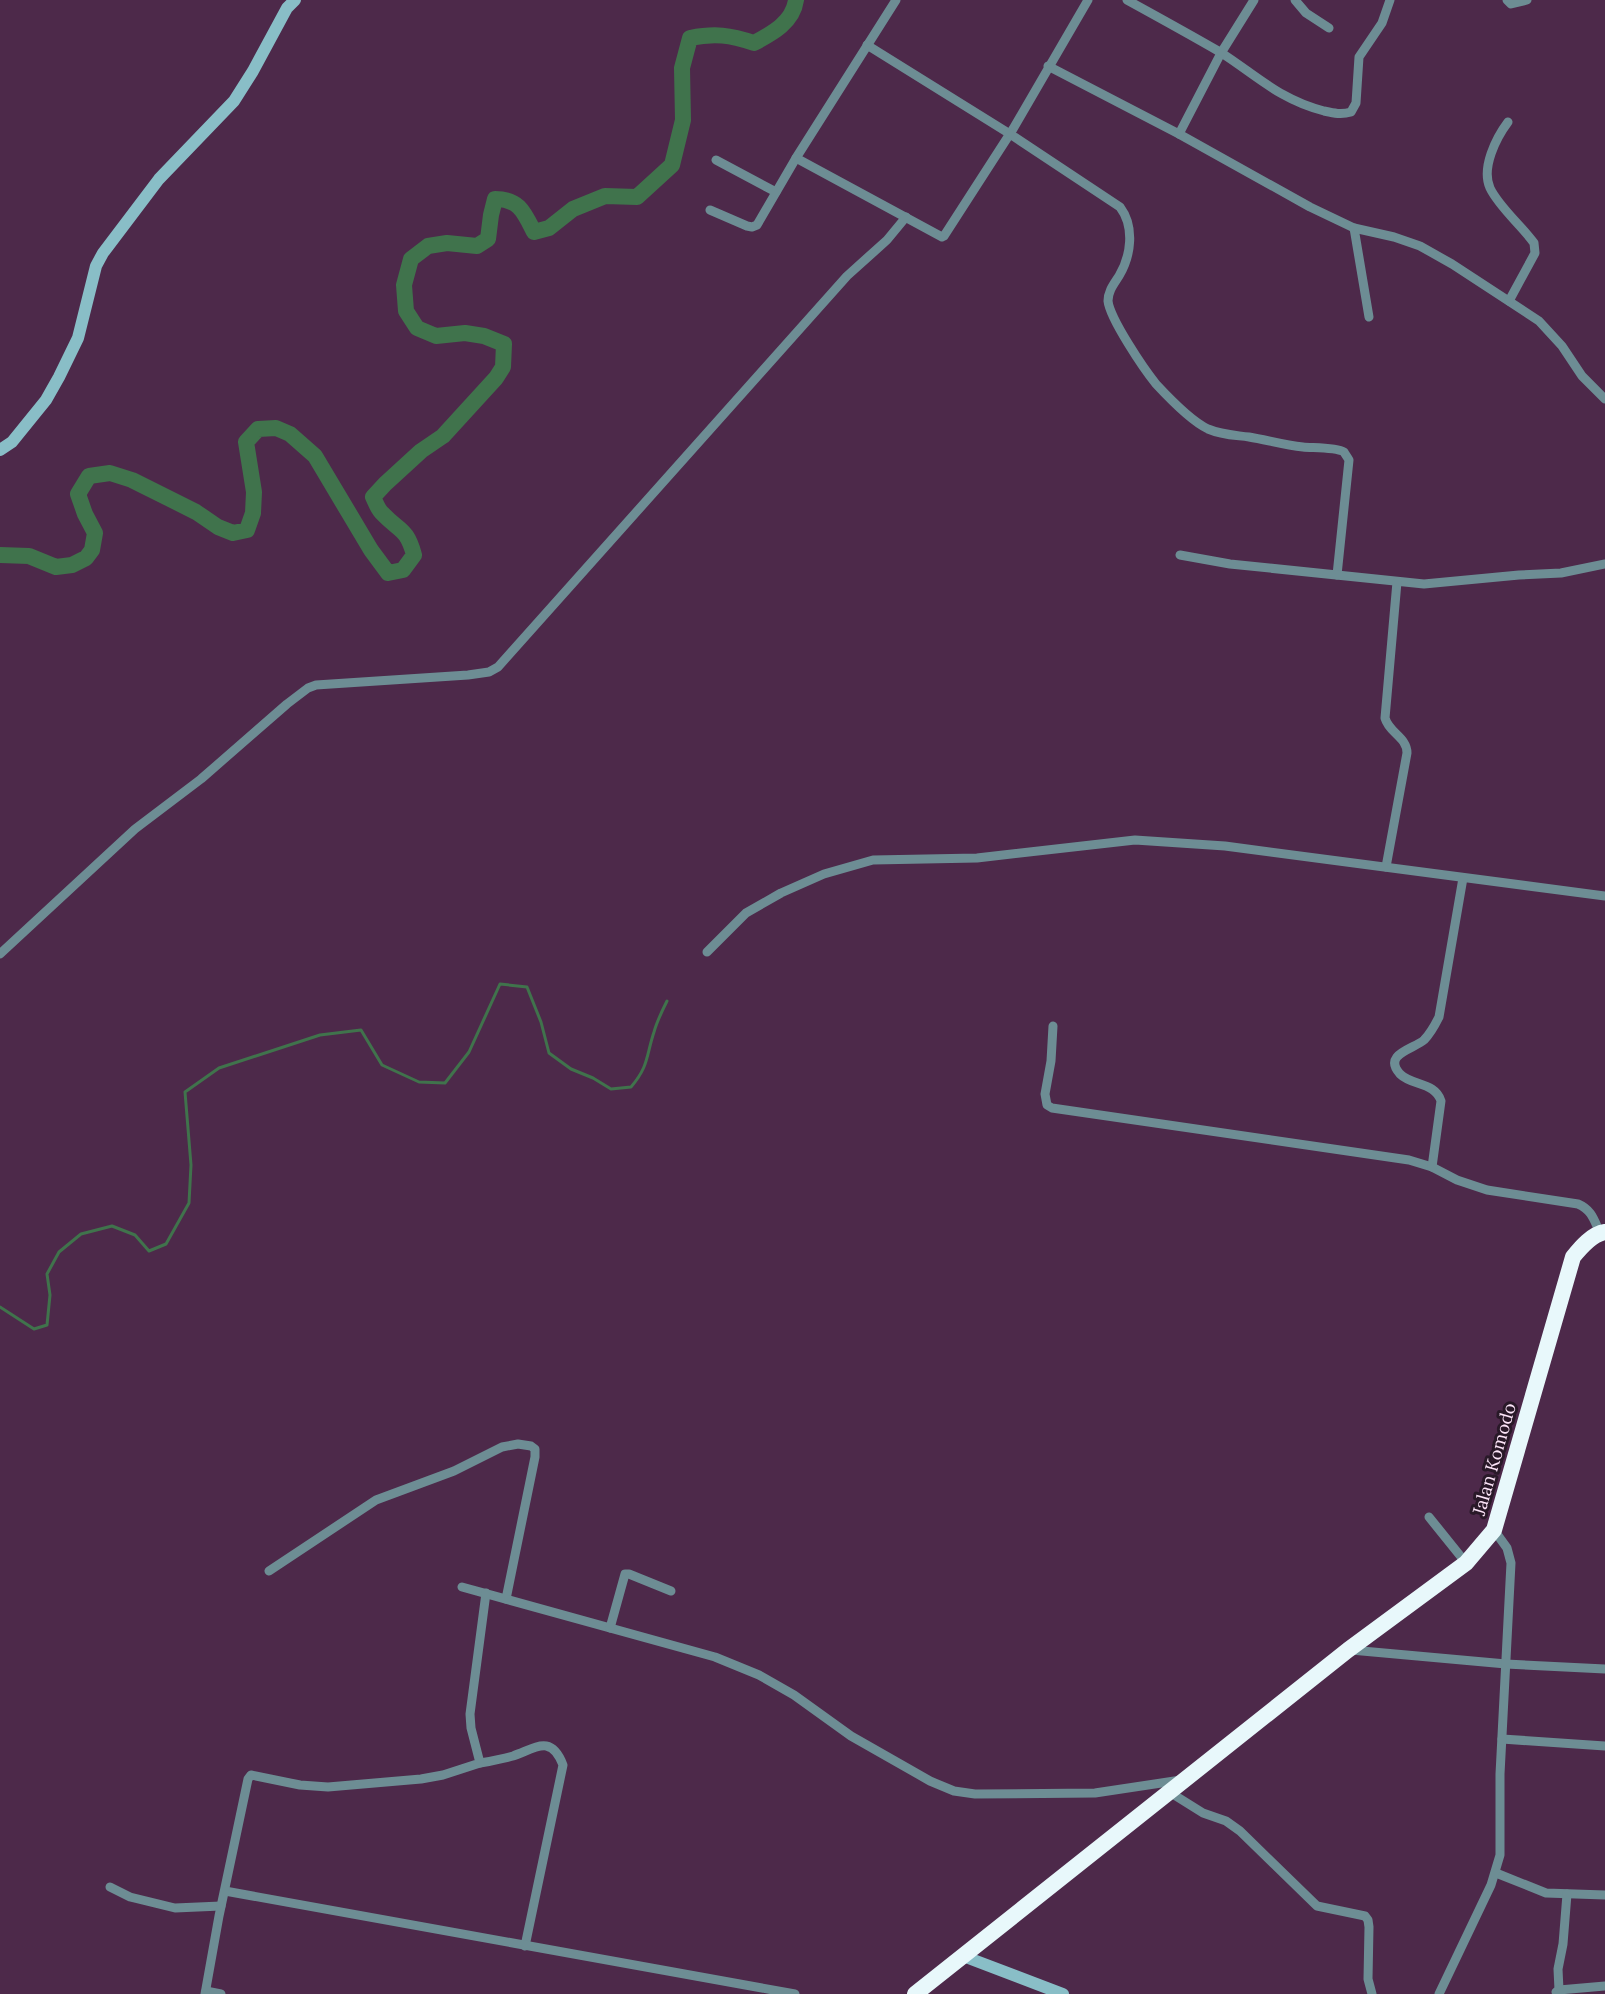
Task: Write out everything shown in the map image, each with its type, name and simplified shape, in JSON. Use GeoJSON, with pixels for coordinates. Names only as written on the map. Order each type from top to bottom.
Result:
{"type":"FeatureCollection","features":[{"type":"Feature","properties":{"kind":"highway","name":"Jalan Komodo"},"geometry":{"type":"LineString","coordinates":[[915,1994],[1171,1793],[1348,1650],[1466,1563],[1494,1530],[1573,1257],[1590,1239],[1602,1232]]}},
{"type":"Feature","properties":{"kind":"street"},"geometry":{"type":"LineString","coordinates":[[0,450],[12,442],[46,400],[59,377],[78,338],[96,266],[104,253],[159,179],[234,100],[253,71],[287,8],[295,0]]}},
{"type":"Feature","properties":{"kind":"street"},"geometry":{"type":"LineString","coordinates":[[710,210],[752,227],[760,220],[796,158],[896,0]]}},
{"type":"Feature","properties":{"kind":"street"},"geometry":{"type":"LineString","coordinates":[[796,158],[939,237],[944,236],[1010,134],[1088,0]]}},
{"type":"Feature","properties":{"kind":"street"},"geometry":{"type":"LineString","coordinates":[[1127,0],[1221,53],[1281,95],[1295,102],[1335,114],[1351,112],[1356,103],[1359,57],[1377,32],[1390,0]]}},
{"type":"Feature","properties":{"kind":"street"},"geometry":{"type":"LineString","coordinates":[[1179,134],[1221,53],[1254,0]]}},
{"type":"Feature","properties":{"kind":"street"},"geometry":{"type":"LineString","coordinates":[[1295,0],[1306,13],[1329,28]]}},
{"type":"Feature","properties":{"kind":"street"},"geometry":{"type":"LineString","coordinates":[[1507,0],[1511,4],[1527,0]]}},
{"type":"Feature","properties":{"kind":"street"},"geometry":{"type":"LineString","coordinates":[[867,45],[1010,134],[1120,207],[1127,217],[1130,239],[1127,261],[1111,287],[1108,302],[1111,311],[1129,344],[1156,383],[1195,421],[1226,435],[1287,445],[1338,450],[1346,455],[1349,459],[1336,575]]}},
{"type":"Feature","properties":{"kind":"street"},"geometry":{"type":"LineString","coordinates":[[1048,66],[1179,134],[1310,207],[1354,228],[1394,237],[1420,246],[1452,264],[1539,321],[1562,346],[1582,376],[1605,399]]}},
{"type":"Feature","properties":{"kind":"street"},"geometry":{"type":"LineString","coordinates":[[1508,122],[1492,152],[1488,183],[1494,194],[1534,243],[1535,253],[1509,301]]}},
{"type":"Feature","properties":{"kind":"street"},"geometry":{"type":"LineString","coordinates":[[717,160],[776,192]]}},
{"type":"Feature","properties":{"kind":"street"},"geometry":{"type":"LineString","coordinates":[[0,954],[135,829],[201,779],[308,688],[316,685],[468,675],[489,672],[498,667],[847,276],[887,240],[906,218]]}},
{"type":"Feature","properties":{"kind":"street"},"geometry":{"type":"LineString","coordinates":[[1354,228],[1369,317]]}},
{"type":"Feature","properties":{"kind":"street"},"geometry":{"type":"LineString","coordinates":[[1180,555],[1230,564],[1424,584],[1561,573],[1605,564]]}},
{"type":"Feature","properties":{"kind":"street"},"geometry":{"type":"LineString","coordinates":[[1386,867],[1407,753],[1407,746],[1387,724],[1385,718],[1397,582]]}},
{"type":"Feature","properties":{"kind":"street"},"geometry":{"type":"LineString","coordinates":[[707,952],[746,913],[781,893],[824,874],[873,860],[978,858],[1135,840],[1226,846],[1605,896]]}},
{"type":"Feature","properties":{"kind":"street"},"geometry":{"type":"LineString","coordinates":[[1432,1167],[1441,1101],[1432,1089],[1401,1075],[1395,1064],[1400,1053],[1423,1041],[1434,1029],[1439,1017],[1463,878]]}},
{"type":"Feature","properties":{"kind":"street"},"geometry":{"type":"LineString","coordinates":[[1053,1026],[1051,1061],[1045,1094],[1047,1106],[1052,1108],[1409,1160],[1487,1190],[1578,1204],[1585,1207],[1592,1215],[1602,1232]]}},
{"type":"Feature","properties":{"kind":"street"},"geometry":{"type":"LineString","coordinates":[[269,1571],[376,1500],[454,1471],[497,1449],[518,1444],[535,1449],[535,1457],[506,1599]]}},
{"type":"Feature","properties":{"kind":"street"},"geometry":{"type":"LineString","coordinates":[[1429,1517],[1466,1563]]}},
{"type":"Feature","properties":{"kind":"street"},"geometry":{"type":"LineString","coordinates":[[1439,1994],[1496,1873],[1500,1855],[1502,1738],[1511,1563],[1507,1548],[1494,1530]]}},
{"type":"Feature","properties":{"kind":"street"},"geometry":{"type":"LineString","coordinates":[[610,1628],[625,1574],[671,1591]]}},
{"type":"Feature","properties":{"kind":"street"},"geometry":{"type":"LineString","coordinates":[[462,1587],[715,1656],[759,1675],[794,1695],[851,1736],[930,1781],[954,1791],[975,1794],[1095,1793],[1186,1779]]}},
{"type":"Feature","properties":{"kind":"street"},"geometry":{"type":"LineString","coordinates":[[480,1760],[471,1728],[470,1714],[486,1593]]}},
{"type":"Feature","properties":{"kind":"street"},"geometry":{"type":"LineString","coordinates":[[1348,1650],[1506,1664],[1605,1669]]}},
{"type":"Feature","properties":{"kind":"street"},"geometry":{"type":"LineString","coordinates":[[1502,1738],[1605,1746]]}},
{"type":"Feature","properties":{"kind":"street"},"geometry":{"type":"LineString","coordinates":[[221,1994],[206,1992],[221,1906],[251,1775],[300,1785],[328,1787],[421,1779],[443,1775],[480,1760],[513,1755],[540,1745],[547,1745],[554,1750],[563,1765],[525,1946]]}},
{"type":"Feature","properties":{"kind":"street"},"geometry":{"type":"LineString","coordinates":[[1171,1793],[1203,1813],[1226,1821],[1240,1831],[1317,1906],[1365,1916],[1369,1927],[1368,1979],[1372,1994]]}},
{"type":"Feature","properties":{"kind":"street"},"geometry":{"type":"LineString","coordinates":[[1496,1873],[1546,1893],[1605,1895]]}},
{"type":"Feature","properties":{"kind":"street"},"geometry":{"type":"LineString","coordinates":[[110,1887],[130,1897],[175,1908],[221,1906]]}},
{"type":"Feature","properties":{"kind":"street"},"geometry":{"type":"LineString","coordinates":[[225,1891],[795,1994]]}},
{"type":"Feature","properties":{"kind":"street"},"geometry":{"type":"LineString","coordinates":[[1567,1894],[1557,1992],[1605,1986]]}},
{"type":"Feature","properties":{"kind":"street"},"geometry":{"type":"LineString","coordinates":[[963,1956],[1064,1994]]}},
{"type":"Feature","properties":{"kind":"waterway"},"geometry":{"type":"LineString","coordinates":[[0,555],[29,556],[56,567],[72,565],[86,558],[92,550],[95,533],[78,494],[89,476],[110,473],[132,480],[196,512],[218,527],[233,533],[247,530],[253,513],[254,492],[246,442],[258,429],[276,428],[290,434],[315,456],[371,550],[388,573],[403,570],[414,555],[411,546],[402,531],[380,510],[373,497],[421,451],[443,436],[496,378],[503,367],[504,344],[484,336],[465,333],[436,336],[417,328],[406,311],[404,285],[411,259],[428,246],[447,243],[477,246],[488,239],[495,199],[510,201],[520,208],[534,232],[549,228],[573,209],[605,196],[637,197],[672,165],[683,120],[682,68],[690,38],[722,36],[754,43],[775,31],[786,21],[791,15],[796,0]]}},
{"type":"Feature","properties":{"kind":"waterway"},"geometry":{"type":"LineString","coordinates":[[0,1307],[34,1329],[47,1325],[50,1295],[47,1274],[59,1252],[81,1234],[112,1226],[135,1235],[149,1251],[166,1244],[189,1203],[191,1165],[185,1092],[219,1068],[320,1035],[361,1030],[382,1065],[419,1082],[445,1083],[469,1052],[500,984],[527,987],[541,1022],[549,1053],[571,1069],[611,1089],[631,1087],[644,1067],[657,1024],[667,1001]]}}]}
